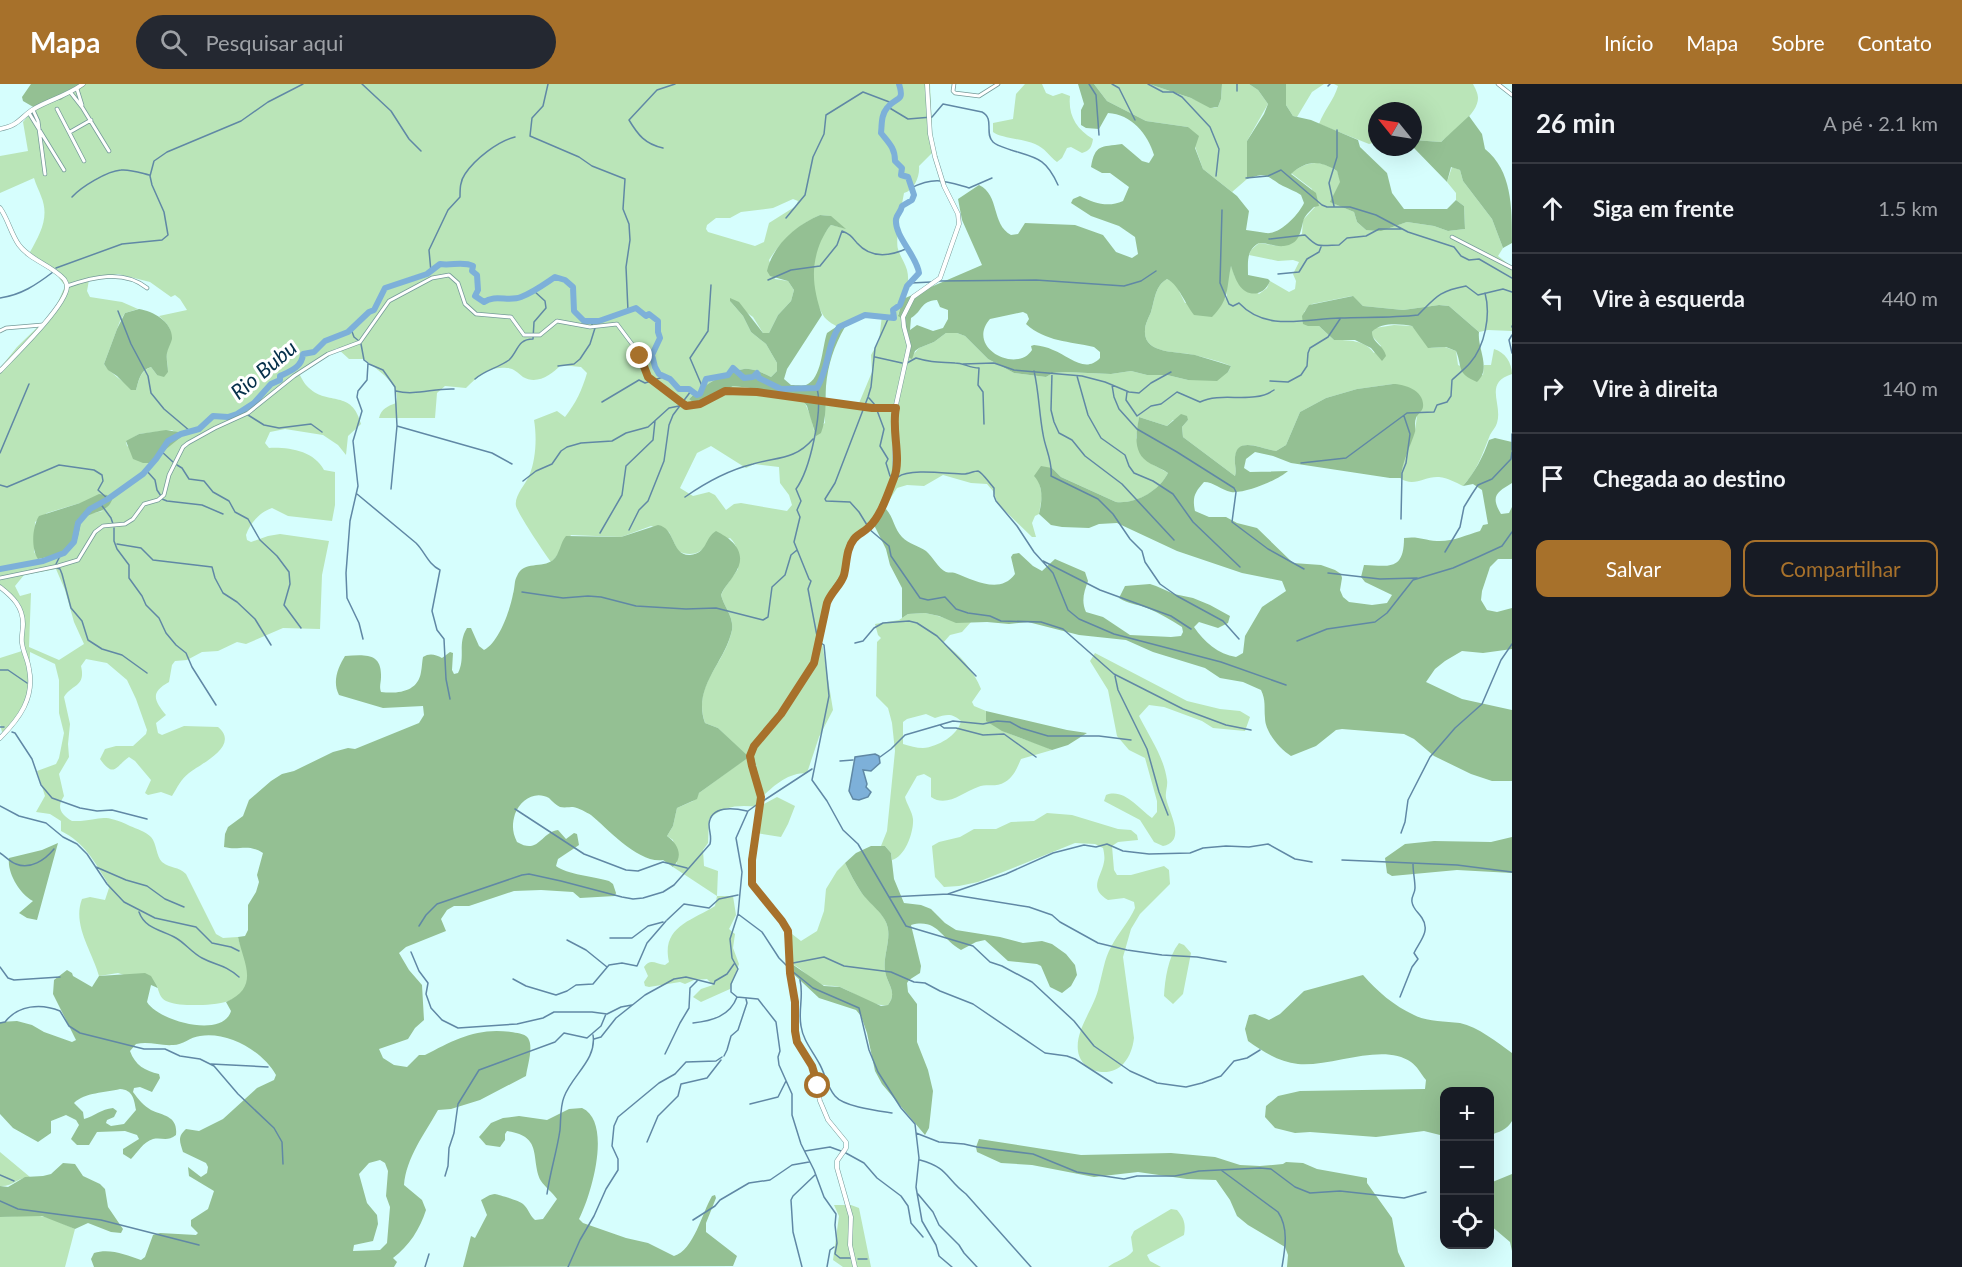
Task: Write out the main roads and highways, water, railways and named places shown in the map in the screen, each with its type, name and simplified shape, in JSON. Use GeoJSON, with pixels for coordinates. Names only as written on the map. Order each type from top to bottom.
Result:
{"type":"FeatureCollection","features":[{"type":"Feature","properties":{"kind":"water"},"geometry":{"type":"Polygon","coordinates":[[[875,754],[879,756],[880,763],[871,771],[863,770],[866,787],[871,792],[868,797],[853,799],[849,791],[855,757],[875,754]]]}},
{"type":"Feature","properties":{"kind":"waterway"},"geometry":{"type":"LineString","coordinates":[[56,268],[122,244],[162,240],[168,235],[164,212],[150,176],[154,161],[167,152],[241,121],[268,102],[303,84]]}},
{"type":"Feature","properties":{"kind":"waterway"},"geometry":{"type":"LineString","coordinates":[[362,84],[391,111],[409,139],[421,151]]}},
{"type":"Feature","properties":{"kind":"waterway"},"geometry":{"type":"LineString","coordinates":[[548,84],[543,106],[532,118],[530,136],[625,179],[623,209],[629,224],[630,240],[626,267],[628,311]]}},
{"type":"Feature","properties":{"kind":"waterway"},"geometry":{"type":"LineString","coordinates":[[663,148],[643,138],[629,120],[657,90],[675,84]]}},
{"type":"Feature","properties":{"kind":"waterway","name":"Rio Bubu"},"geometry":{"type":"LineString","coordinates":[[0,569],[43,561],[64,553],[74,542],[78,523],[90,509],[143,474],[168,441],[181,434],[199,429],[213,416],[228,417],[254,403],[271,384],[280,380],[280,376],[298,365],[303,354],[314,352],[325,341],[348,332],[374,310],[385,288],[427,274],[440,264],[473,266],[472,271],[477,275],[478,290],[475,296],[484,302],[521,297],[555,277],[565,280],[573,287],[574,311],[584,321],[599,321],[636,308],[646,316],[649,314],[658,321],[660,338],[652,355],[659,374],[670,379],[679,389],[689,389],[697,395],[700,394],[706,379],[728,375],[733,368],[744,378],[753,377],[757,373],[759,378],[781,389],[817,388],[824,372],[832,341],[839,327],[865,315],[894,318],[893,310],[900,305],[907,286],[919,273],[896,226],[896,219],[902,206],[912,200],[914,195],[908,177],[901,175],[902,168],[895,161],[893,149],[881,133],[885,111],[900,97],[899,84]]}},
{"type":"Feature","properties":{"kind":"waterway"},"geometry":{"type":"LineString","coordinates":[[1089,84],[1096,95],[1099,135]]}},
{"type":"Feature","properties":{"kind":"waterway"},"geometry":{"type":"LineString","coordinates":[[1112,84],[1119,88],[1135,120]]}},
{"type":"Feature","properties":{"kind":"waterway"},"geometry":{"type":"LineString","coordinates":[[1148,84],[1163,92],[1173,92],[1182,97],[1210,127],[1219,149],[1216,176]]}},
{"type":"Feature","properties":{"kind":"waterway"},"geometry":{"type":"LineString","coordinates":[[1237,84],[1237,91]]}},
{"type":"Feature","properties":{"kind":"waterway"},"geometry":{"type":"LineString","coordinates":[[786,218],[805,195],[813,157],[824,134],[826,115],[863,92],[892,103]]}},
{"type":"Feature","properties":{"kind":"waterway"},"geometry":{"type":"LineString","coordinates":[[888,107],[908,119],[932,117],[943,104],[982,112],[988,118],[989,134],[993,142],[1040,160],[1049,169],[1058,185]]}},
{"type":"Feature","properties":{"kind":"waterway"},"geometry":{"type":"LineString","coordinates":[[1334,206],[1329,183],[1337,157],[1337,130]]}},
{"type":"Feature","properties":{"kind":"waterway"},"geometry":{"type":"LineString","coordinates":[[431,272],[429,250],[448,210],[460,197],[461,182],[465,174],[487,151],[515,137]]}},
{"type":"Feature","properties":{"kind":"waterway"},"geometry":{"type":"LineString","coordinates":[[72,197],[95,180],[115,171],[128,170],[149,175]]}},
{"type":"Feature","properties":{"kind":"waterway"},"geometry":{"type":"LineString","coordinates":[[1246,178],[1268,176],[1281,170],[1322,205],[1350,207],[1376,215],[1408,232],[1454,247],[1461,256],[1469,260],[1479,259],[1512,278]]}},
{"type":"Feature","properties":{"kind":"waterway"},"geometry":{"type":"LineString","coordinates":[[911,188],[934,181],[969,188],[992,178]]}},
{"type":"Feature","properties":{"kind":"waterway"},"geometry":{"type":"LineString","coordinates":[[1222,210],[1220,283],[1229,304],[1233,306],[1239,303],[1261,318],[1286,322],[1418,315],[1439,296],[1457,288],[1466,286],[1478,295],[1503,289],[1512,292]]}},
{"type":"Feature","properties":{"kind":"waterway"},"geometry":{"type":"LineString","coordinates":[[1269,239],[1305,235],[1318,245],[1339,245],[1347,238],[1366,236],[1379,229],[1402,229]]}},
{"type":"Feature","properties":{"kind":"waterway"},"geometry":{"type":"LineString","coordinates":[[768,280],[791,270],[820,266],[837,245],[842,231],[868,252],[875,254],[895,253],[908,248]]}},
{"type":"Feature","properties":{"kind":"waterway"},"geometry":{"type":"LineString","coordinates":[[1278,274],[1299,272],[1307,259],[1319,252],[1321,247]]}},
{"type":"Feature","properties":{"kind":"waterway"},"geometry":{"type":"LineString","coordinates":[[939,281],[1036,280],[1124,286],[1141,281],[1156,271]]}},
{"type":"Feature","properties":{"kind":"waterway"},"geometry":{"type":"LineString","coordinates":[[0,298],[28,289],[53,272]]}},
{"type":"Feature","properties":{"kind":"waterway"},"geometry":{"type":"LineString","coordinates":[[911,283],[931,282]]}},
{"type":"Feature","properties":{"kind":"waterway"},"geometry":{"type":"LineString","coordinates":[[702,386],[690,358],[708,331],[711,285]]}},
{"type":"Feature","properties":{"kind":"waterway"},"geometry":{"type":"LineString","coordinates":[[475,379],[509,360],[524,341],[533,339],[534,322],[546,308],[545,301],[534,291]]}},
{"type":"Feature","properties":{"kind":"waterway"},"geometry":{"type":"LineString","coordinates":[[1301,463],[1346,458],[1407,413],[1434,412],[1437,405],[1447,402],[1451,396],[1452,380],[1470,363],[1480,348],[1487,320],[1485,293]]}},
{"type":"Feature","properties":{"kind":"waterway"},"geometry":{"type":"LineString","coordinates":[[118,311],[131,344],[148,376],[151,393],[164,409],[190,431]]}},
{"type":"Feature","properties":{"kind":"waterway"},"geometry":{"type":"LineString","coordinates":[[867,525],[850,502],[826,501],[825,499],[835,483],[868,397],[875,348],[888,319]]}},
{"type":"Feature","properties":{"kind":"waterway"},"geometry":{"type":"LineString","coordinates":[[1270,381],[1288,382],[1301,375],[1307,366],[1310,348],[1328,337],[1340,319]]}},
{"type":"Feature","properties":{"kind":"waterway"},"geometry":{"type":"LineString","coordinates":[[558,366],[574,364],[580,359],[590,344],[595,328],[590,322]]}},
{"type":"Feature","properties":{"kind":"waterway"},"geometry":{"type":"LineString","coordinates":[[351,329],[354,337],[359,341]]}},
{"type":"Feature","properties":{"kind":"waterway"},"geometry":{"type":"LineString","coordinates":[[1512,335],[1509,340],[1512,353]]}},
{"type":"Feature","properties":{"kind":"waterway"},"geometry":{"type":"LineString","coordinates":[[361,344],[364,360],[368,363],[367,380],[358,391],[357,397],[362,411],[353,441],[358,486],[350,521],[346,573],[347,598],[359,623],[363,639]]}},
{"type":"Feature","properties":{"kind":"waterway"},"geometry":{"type":"LineString","coordinates":[[875,357],[902,363]]}},
{"type":"Feature","properties":{"kind":"waterway"},"geometry":{"type":"LineString","coordinates":[[907,363],[916,358],[979,368],[978,385],[983,392],[984,424]]}},
{"type":"Feature","properties":{"kind":"waterway"},"geometry":{"type":"LineString","coordinates":[[963,364],[994,363],[1014,370],[1082,376],[1129,392],[1139,393],[1171,372]]}},
{"type":"Feature","properties":{"kind":"waterway"},"geometry":{"type":"LineString","coordinates":[[369,364],[383,370],[395,387],[397,426],[391,489]]}},
{"type":"Feature","properties":{"kind":"waterway"},"geometry":{"type":"LineString","coordinates":[[1034,371],[1051,476],[1098,499],[1142,551],[1145,562],[1160,584],[1223,621],[1239,639]]}},
{"type":"Feature","properties":{"kind":"waterway"},"geometry":{"type":"LineString","coordinates":[[1052,373],[1051,410],[1059,433],[1072,440],[1085,456],[1122,484],[1174,540]]}},
{"type":"Feature","properties":{"kind":"waterway"},"geometry":{"type":"LineString","coordinates":[[1077,376],[1088,415],[1101,438],[1125,455],[1134,473],[1153,481],[1173,494],[1193,522],[1240,567]]}},
{"type":"Feature","properties":{"kind":"waterway"},"geometry":{"type":"LineString","coordinates":[[602,402],[639,380],[645,383],[663,377]]}},
{"type":"Feature","properties":{"kind":"waterway"},"geometry":{"type":"LineString","coordinates":[[0,453],[29,384]]}},
{"type":"Feature","properties":{"kind":"waterway"},"geometry":{"type":"LineString","coordinates":[[1112,385],[1119,409],[1137,429],[1234,488],[1236,492],[1232,522],[1268,549],[1304,569]]}},
{"type":"Feature","properties":{"kind":"waterway"},"geometry":{"type":"LineString","coordinates":[[816,642],[817,636],[808,589],[811,581],[794,542],[800,517],[797,510],[801,501],[796,489],[806,468],[814,440],[818,411],[817,388]]}},
{"type":"Feature","properties":{"kind":"waterway"},"geometry":{"type":"LineString","coordinates":[[396,391],[410,393],[454,389]]}},
{"type":"Feature","properties":{"kind":"waterway"},"geometry":{"type":"LineString","coordinates":[[1127,392],[1126,400],[1137,416],[1151,406],[1161,404],[1177,392],[1200,402],[1218,398],[1256,397],[1274,390]]}},
{"type":"Feature","properties":{"kind":"waterway"},"geometry":{"type":"LineString","coordinates":[[629,530],[639,510],[648,501],[664,461],[669,425],[673,415],[691,391]]}},
{"type":"Feature","properties":{"kind":"waterway"},"geometry":{"type":"LineString","coordinates":[[869,398],[875,405],[884,429],[880,446],[888,459],[886,463],[890,476],[898,477],[920,472],[964,474],[980,472],[994,488],[996,501],[1017,526],[1034,552],[1053,573],[1068,610],[1079,619],[1114,634],[1221,662],[1286,685]]}},
{"type":"Feature","properties":{"kind":"waterway"},"geometry":{"type":"LineString","coordinates":[[523,481],[536,471],[552,464],[561,451],[567,447],[581,443],[612,441],[626,433],[648,427],[669,408],[679,406]]}},
{"type":"Feature","properties":{"kind":"waterway"},"geometry":{"type":"LineString","coordinates":[[248,415],[264,425],[279,428],[311,424],[322,432]]}},
{"type":"Feature","properties":{"kind":"waterway"},"geometry":{"type":"LineString","coordinates":[[1401,519],[1402,473],[1406,463],[1410,434],[1404,416]]}},
{"type":"Feature","properties":{"kind":"waterway"},"geometry":{"type":"LineString","coordinates":[[600,533],[622,495],[626,466],[653,440],[655,421]]}},
{"type":"Feature","properties":{"kind":"waterway"},"geometry":{"type":"LineString","coordinates":[[397,426],[492,453],[512,464]]}},
{"type":"Feature","properties":{"kind":"waterway"},"geometry":{"type":"LineString","coordinates":[[1512,434],[1512,450]]}},
{"type":"Feature","properties":{"kind":"waterway"},"geometry":{"type":"LineString","coordinates":[[685,497],[735,470],[799,451],[813,439]]}},
{"type":"Feature","properties":{"kind":"waterway"},"geometry":{"type":"LineString","coordinates":[[161,451],[173,462]]}},
{"type":"Feature","properties":{"kind":"waterway"},"geometry":{"type":"LineString","coordinates":[[1445,552],[1460,527],[1464,507],[1478,485],[1492,479],[1511,459],[1512,452]]}},
{"type":"Feature","properties":{"kind":"waterway"},"geometry":{"type":"LineString","coordinates":[[0,485],[7,487],[59,465],[94,470],[102,475],[103,481],[98,490],[108,499]]}},
{"type":"Feature","properties":{"kind":"waterway"},"geometry":{"type":"LineString","coordinates":[[177,465],[182,468],[189,479],[204,481],[213,492],[229,501],[235,512],[248,519],[260,540],[277,556],[289,572],[290,584],[284,605],[301,628]]}},
{"type":"Feature","properties":{"kind":"waterway"},"geometry":{"type":"LineString","coordinates":[[146,470],[155,480],[161,496]]}},
{"type":"Feature","properties":{"kind":"waterway"},"geometry":{"type":"LineString","coordinates":[[357,494],[416,543],[432,565],[440,570],[432,611],[437,630],[444,639],[446,679],[450,699]]}},
{"type":"Feature","properties":{"kind":"waterway"},"geometry":{"type":"LineString","coordinates":[[162,499],[202,505],[223,514]]}},
{"type":"Feature","properties":{"kind":"waterway"},"geometry":{"type":"LineString","coordinates":[[100,503],[113,524]]}},
{"type":"Feature","properties":{"kind":"waterway"},"geometry":{"type":"LineString","coordinates":[[114,528],[114,541],[129,565],[129,578],[146,605],[159,618],[166,633],[186,653],[216,705]]}},
{"type":"Feature","properties":{"kind":"waterway"},"geometry":{"type":"LineString","coordinates":[[869,529],[889,546],[891,556],[920,598],[928,600],[945,597],[956,609],[968,613],[990,616],[1001,621],[1041,622],[1063,629],[1114,674],[1183,709],[1226,725],[1251,730]]}},
{"type":"Feature","properties":{"kind":"waterway"},"geometry":{"type":"LineString","coordinates":[[1297,641],[1327,629],[1375,622],[1387,613],[1413,580],[1453,568],[1502,546],[1512,532]]}},
{"type":"Feature","properties":{"kind":"waterway"},"geometry":{"type":"LineString","coordinates":[[117,544],[141,548],[153,560],[212,567],[223,593],[237,602],[255,619],[271,645]]}},
{"type":"Feature","properties":{"kind":"waterway"},"geometry":{"type":"LineString","coordinates":[[522,592],[563,598],[601,597],[636,606],[716,608],[763,620],[768,617],[772,587],[785,575],[791,555],[797,550]]}},
{"type":"Feature","properties":{"kind":"waterway","name":"Rio Bubu"},"geometry":{"type":"LineString","coordinates":[[56,564],[61,554]]}},
{"type":"Feature","properties":{"kind":"waterway"},"geometry":{"type":"LineString","coordinates":[[1043,561],[1100,590],[1171,616],[1191,629]]}},
{"type":"Feature","properties":{"kind":"waterway"},"geometry":{"type":"LineString","coordinates":[[57,568],[62,574],[71,608],[82,621],[88,640],[102,649],[122,655],[147,673]]}},
{"type":"Feature","properties":{"kind":"waterway"},"geometry":{"type":"LineString","coordinates":[[1328,573],[1380,579],[1417,578]]}},
{"type":"Feature","properties":{"kind":"waterway"},"geometry":{"type":"LineString","coordinates":[[855,643],[863,641],[874,628],[883,623],[909,621],[917,623],[937,636],[976,676]]}},
{"type":"Feature","properties":{"kind":"waterway"},"geometry":{"type":"LineString","coordinates":[[821,643],[824,645],[829,696],[812,780],[843,830],[858,844],[906,926],[973,946],[990,962],[1032,982],[1074,1021],[1094,1046],[1130,1071],[1157,1083],[1186,1087],[1202,1083],[1221,1076],[1234,1061],[1247,1058],[1260,1050]]}},
{"type":"Feature","properties":{"kind":"waterway"},"geometry":{"type":"LineString","coordinates":[[1401,833],[1408,800],[1430,757],[1455,728],[1482,704],[1501,660],[1512,644]]}},
{"type":"Feature","properties":{"kind":"waterway"},"geometry":{"type":"LineString","coordinates":[[0,670],[8,670],[27,683]]}},
{"type":"Feature","properties":{"kind":"waterway"},"geometry":{"type":"LineString","coordinates":[[1115,676],[1118,690],[1147,749],[1168,815]]}},
{"type":"Feature","properties":{"kind":"waterway"},"geometry":{"type":"LineString","coordinates":[[880,757],[905,735],[953,721],[983,724],[997,721],[1010,722],[1021,728],[1048,736],[1099,736],[1131,740]]}},
{"type":"Feature","properties":{"kind":"waterway"},"geometry":{"type":"LineString","coordinates":[[940,725],[944,728],[956,728],[983,735],[1004,734],[1036,757]]}},
{"type":"Feature","properties":{"kind":"waterway","name":"Rio Bubu"},"geometry":{"type":"LineString","coordinates":[[12,732],[15,733],[32,759],[41,785],[52,798],[80,808],[97,811],[112,810],[147,819]]}},
{"type":"Feature","properties":{"kind":"waterway"},"geometry":{"type":"LineString","coordinates":[[840,761],[853,760]]}},
{"type":"Feature","properties":{"kind":"waterway"},"geometry":{"type":"LineString","coordinates":[[763,801],[812,769]]}},
{"type":"Feature","properties":{"kind":"waterway"},"geometry":{"type":"LineString","coordinates":[[759,803],[748,811],[736,838],[742,872],[738,914],[730,939],[732,958],[738,969],[731,984],[731,992],[737,997],[758,999],[776,1022],[780,1051],[779,1065],[792,1094],[792,1115],[801,1144],[824,1197],[836,1214],[835,1254],[840,1258],[851,1258]]}},
{"type":"Feature","properties":{"kind":"waterway"},"geometry":{"type":"LineString","coordinates":[[0,806],[19,816],[46,823],[63,837],[77,844],[87,854],[107,884],[124,902],[155,918],[196,927],[212,943],[239,951]]}},
{"type":"Feature","properties":{"kind":"waterway"},"geometry":{"type":"LineString","coordinates":[[515,809],[584,854],[626,870],[638,871],[663,862],[687,868]]}},
{"type":"Feature","properties":{"kind":"waterway"},"geometry":{"type":"LineString","coordinates":[[419,926],[437,904],[529,874],[633,899],[663,892],[674,885],[710,844],[709,824],[714,814],[724,809],[747,811]]}},
{"type":"Feature","properties":{"kind":"waterway"},"geometry":{"type":"LineString","coordinates":[[948,894],[1006,874],[1053,853],[1084,845],[1096,847],[1107,844],[1123,851],[1149,854],[1190,853],[1203,848],[1249,847],[1268,844],[1295,859],[1312,862]]}},
{"type":"Feature","properties":{"kind":"waterway"},"geometry":{"type":"LineString","coordinates":[[0,853],[14,863],[27,866],[42,860],[54,849]]}},
{"type":"Feature","properties":{"kind":"waterway"},"geometry":{"type":"LineString","coordinates":[[1342,860],[1457,865],[1512,872]]}},
{"type":"Feature","properties":{"kind":"waterway"},"geometry":{"type":"LineString","coordinates":[[1400,997],[1412,967],[1418,959],[1414,953],[1425,932],[1422,918],[1412,902],[1415,888],[1413,864]]}},
{"type":"Feature","properties":{"kind":"waterway"},"geometry":{"type":"LineString","coordinates":[[96,867],[147,886],[165,899],[184,907]]}},
{"type":"Feature","properties":{"kind":"waterway"},"geometry":{"type":"LineString","coordinates":[[890,897],[948,894],[1029,907],[1052,915],[1060,922],[1098,943],[1127,950],[1226,962]]}},
{"type":"Feature","properties":{"kind":"waterway"},"geometry":{"type":"LineString","coordinates":[[667,920],[684,904],[709,908],[719,899],[738,895]]}},
{"type":"Feature","properties":{"kind":"waterway"},"geometry":{"type":"LineString","coordinates":[[139,912],[150,926],[176,938],[198,956],[225,967],[239,977]]}},
{"type":"Feature","properties":{"kind":"waterway"},"geometry":{"type":"LineString","coordinates":[[738,914],[762,932],[779,958],[788,967]]}},
{"type":"Feature","properties":{"kind":"waterway"},"geometry":{"type":"LineString","coordinates":[[513,979],[526,986],[556,995],[576,985],[593,984],[609,965],[622,963],[637,966],[647,943],[666,921]]}},
{"type":"Feature","properties":{"kind":"waterway"},"geometry":{"type":"LineString","coordinates":[[610,938],[632,938],[648,926],[663,922]]}},
{"type":"Feature","properties":{"kind":"waterway"},"geometry":{"type":"LineString","coordinates":[[567,940],[586,950],[607,967]]}},
{"type":"Feature","properties":{"kind":"waterway"},"geometry":{"type":"LineString","coordinates":[[411,952],[419,971],[428,983],[426,994],[431,1008],[442,1020],[458,1028],[517,1024],[543,1018],[554,1012],[607,1014],[621,1007],[632,1005]]}},
{"type":"Feature","properties":{"kind":"waterway"},"geometry":{"type":"LineString","coordinates":[[793,963],[824,957],[844,966],[891,972],[914,982],[925,983],[973,1004],[1045,1053],[1075,1059],[1112,1083]]}},
{"type":"Feature","properties":{"kind":"waterway"},"geometry":{"type":"LineString","coordinates":[[594,1039],[601,1037],[616,1018],[645,995],[674,979],[686,977],[714,984],[727,974],[734,964]]}},
{"type":"Feature","properties":{"kind":"waterway"},"geometry":{"type":"LineString","coordinates":[[0,967],[8,978],[14,980],[60,977]]}},
{"type":"Feature","properties":{"kind":"waterway"},"geometry":{"type":"LineString","coordinates":[[792,971],[813,988],[859,1008],[869,1050],[878,1072],[901,1108],[915,1124],[919,1158],[916,1187],[922,1221],[936,1245],[939,1256],[952,1267]]}},
{"type":"Feature","properties":{"kind":"waterway"},"geometry":{"type":"LineString","coordinates":[[800,980],[802,1031],[832,1092],[840,1100],[854,1106],[892,1113]]}},
{"type":"Feature","properties":{"kind":"waterway"},"geometry":{"type":"LineString","coordinates":[[665,1054],[689,1008],[690,988],[697,981]]}},
{"type":"Feature","properties":{"kind":"waterway"},"geometry":{"type":"LineString","coordinates":[[693,1023],[720,1016],[730,1009],[737,997]]}},
{"type":"Feature","properties":{"kind":"waterway"},"geometry":{"type":"LineString","coordinates":[[724,1056],[731,1036],[738,1030],[747,1003],[746,999]]}},
{"type":"Feature","properties":{"kind":"waterway"},"geometry":{"type":"LineString","coordinates":[[0,1023],[5,1022],[16,1012],[30,1007],[53,1008],[60,1011],[69,1026],[80,1033],[144,1049],[165,1049],[180,1056],[200,1059],[214,1066],[238,1094],[274,1128],[282,1142],[283,1164]]}},
{"type":"Feature","properties":{"kind":"waterway"},"geometry":{"type":"LineString","coordinates":[[445,1176],[458,1104],[479,1070],[555,1042],[564,1033],[587,1038],[601,1026],[606,1014]]}},
{"type":"Feature","properties":{"kind":"waterway"},"geometry":{"type":"LineString","coordinates":[[547,1194],[559,1138],[563,1101],[568,1089],[588,1060],[593,1035]]}},
{"type":"Feature","properties":{"kind":"waterway"},"geometry":{"type":"LineString","coordinates":[[568,1267],[606,1189],[618,1170],[618,1159],[612,1146],[614,1126],[618,1117],[659,1083],[675,1074],[686,1062],[716,1061],[722,1057]]}},
{"type":"Feature","properties":{"kind":"waterway"},"geometry":{"type":"LineString","coordinates":[[647,1142],[658,1116],[678,1096],[681,1084],[707,1078],[721,1060]]}},
{"type":"Feature","properties":{"kind":"waterway"},"geometry":{"type":"LineString","coordinates":[[211,1064],[268,1067]]}},
{"type":"Feature","properties":{"kind":"waterway"},"geometry":{"type":"LineString","coordinates":[[750,1104],[778,1097],[786,1081]]}},
{"type":"Feature","properties":{"kind":"waterway"},"geometry":{"type":"LineString","coordinates":[[916,1133],[939,1142],[1033,1154],[1077,1172],[1124,1179],[1137,1176],[1175,1176],[1199,1171],[1260,1168],[1271,1169],[1295,1187],[1310,1193],[1340,1191],[1404,1198],[1426,1192]]}},
{"type":"Feature","properties":{"kind":"waterway"},"geometry":{"type":"LineString","coordinates":[[805,1151],[830,1147],[841,1151]]}},
{"type":"Feature","properties":{"kind":"waterway"},"geometry":{"type":"LineString","coordinates":[[844,1152],[864,1163],[877,1178],[901,1196],[908,1206],[911,1223],[923,1237]]}},
{"type":"Feature","properties":{"kind":"waterway"},"geometry":{"type":"LineString","coordinates":[[920,1160],[942,1170],[1031,1267]]}},
{"type":"Feature","properties":{"kind":"waterway"},"geometry":{"type":"LineString","coordinates":[[693,1220],[715,1206],[720,1200],[749,1183],[770,1180],[792,1165],[809,1162]]}},
{"type":"Feature","properties":{"kind":"waterway"},"geometry":{"type":"LineString","coordinates":[[1221,1170],[1278,1212],[1285,1232],[1282,1267]]}},
{"type":"Feature","properties":{"kind":"waterway"},"geometry":{"type":"LineString","coordinates":[[0,1175],[14,1181]]}},
{"type":"Feature","properties":{"kind":"waterway"},"geometry":{"type":"LineString","coordinates":[[802,1267],[793,1232],[791,1200],[815,1175]]}},
{"type":"Feature","properties":{"kind":"waterway"},"geometry":{"type":"LineString","coordinates":[[918,1194],[933,1212],[939,1225],[977,1267]]}},
{"type":"Feature","properties":{"kind":"waterway"},"geometry":{"type":"LineString","coordinates":[[0,1201],[18,1209],[101,1220],[199,1245]]}},
{"type":"Feature","properties":{"kind":"waterway"},"geometry":{"type":"LineString","coordinates":[[827,1267],[830,1250],[834,1247]]}},
{"type":"Feature","properties":{"kind":"waterway"},"geometry":{"type":"LineString","coordinates":[[425,1267],[429,1254]]}},
{"type":"Feature","properties":{"kind":"waterway"},"geometry":{"type":"LineString","coordinates":[[858,1259],[867,1259]]}}]}
